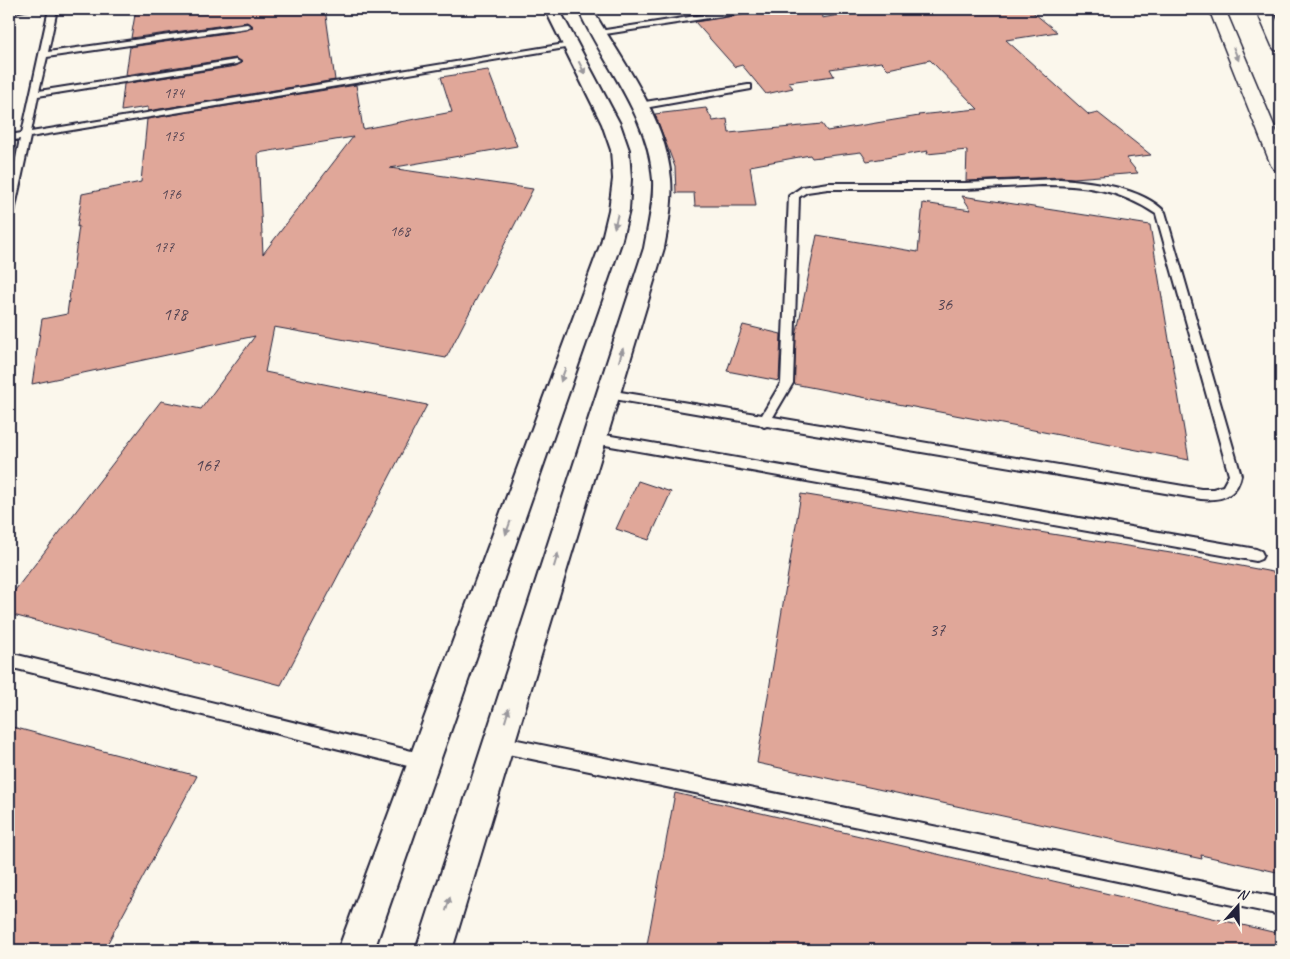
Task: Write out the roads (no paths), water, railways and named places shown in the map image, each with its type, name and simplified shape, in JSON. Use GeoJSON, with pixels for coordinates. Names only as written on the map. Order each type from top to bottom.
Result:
{"type":"FeatureCollection","features":[{"type":"Feature","properties":{"kind":"street"},"geometry":{"type":"LineString","coordinates":[[356,950],[611,243],[619,210],[622,179],[620,150],[612,124],[552,9]]}},
{"type":"Feature","properties":{"kind":"street"},"geometry":{"type":"LineString","coordinates":[[434,950],[654,248],[661,212],[662,178],[657,147],[638,106],[585,9]]}},
{"type":"Feature","properties":{"kind":"street"},"geometry":{"type":"LineString","coordinates":[[1217,9],[1281,165]]}},
{"type":"Feature","properties":{"kind":"street"},"geometry":{"type":"LineString","coordinates":[[1261,9],[1281,10]]}},
{"type":"Feature","properties":{"kind":"street"},"geometry":{"type":"LineString","coordinates":[[1261,9],[1281,46]]}},
{"type":"Feature","properties":{"kind":"lane"},"geometry":{"type":"LineString","coordinates":[[9,11],[26,9]]}},
{"type":"Feature","properties":{"kind":"lane"},"geometry":{"type":"LineString","coordinates":[[9,212],[54,9]]}},
{"type":"Feature","properties":{"kind":"lane"},"geometry":{"type":"LineString","coordinates":[[598,33],[754,9]]}},
{"type":"Feature","properties":{"kind":"lane"},"geometry":{"type":"LineString","coordinates":[[43,55],[247,26]]}},
{"type":"Feature","properties":{"kind":"lane"},"geometry":{"type":"LineString","coordinates":[[9,138],[570,45]]}},
{"type":"Feature","properties":{"kind":"lane"},"geometry":{"type":"LineString","coordinates":[[35,94],[236,62]]}},
{"type":"Feature","properties":{"kind":"lane"},"geometry":{"type":"LineString","coordinates":[[638,106],[748,88]]}},
{"type":"Feature","properties":{"kind":"lane"},"geometry":{"type":"LineString","coordinates":[[608,394],[764,422],[1201,494],[1222,493],[1230,489],[1234,483],[1235,475],[1160,212],[1139,199],[1116,190],[1091,184],[1067,182],[966,186],[828,186],[805,189],[794,196],[787,383],[764,422]]}},
{"type":"Feature","properties":{"kind":"lane"},"geometry":{"type":"LineString","coordinates":[[594,438],[1256,555]]}},
{"type":"Feature","properties":{"kind":"lane"},"geometry":{"type":"LineString","coordinates":[[9,660],[424,762]]}},
{"type":"Feature","properties":{"kind":"lane"},"geometry":{"type":"LineString","coordinates":[[498,744],[1281,907]]}}]}
